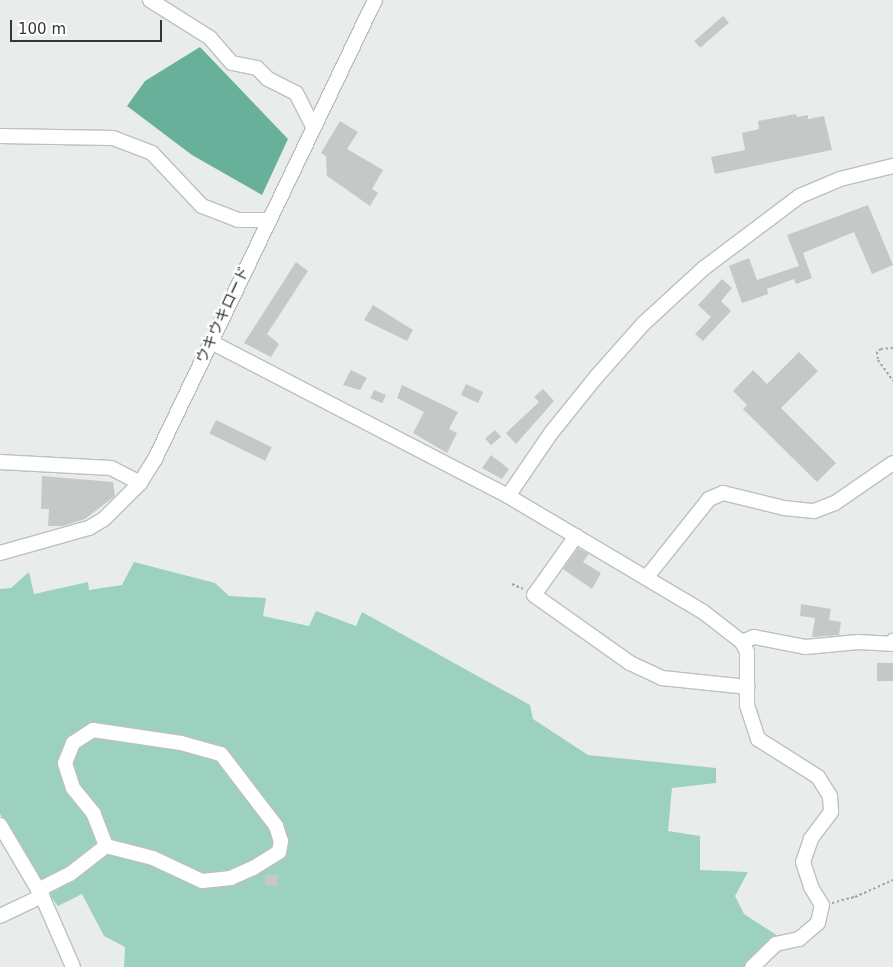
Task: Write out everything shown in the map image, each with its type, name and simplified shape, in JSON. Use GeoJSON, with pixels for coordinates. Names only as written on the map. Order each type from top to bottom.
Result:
{"type":"FeatureCollection","features":[{"type":"Feature","properties":{"kind":"street"},"geometry":{"type":"LineString","coordinates":[[150,0],[210,38],[232,64],[257,68],[268,79],[296,93],[313,127]]}},
{"type":"Feature","properties":{"kind":"street","name":"ウキウキロード"},"geometry":{"type":"LineString","coordinates":[[0,554],[89,528],[104,519],[140,483],[211,342],[375,0]]}},
{"type":"Feature","properties":{"kind":"street"},"geometry":{"type":"LineString","coordinates":[[0,136],[113,138],[152,153],[202,206],[238,220],[268,220]]}},
{"type":"Feature","properties":{"kind":"street"},"geometry":{"type":"LineString","coordinates":[[508,496],[551,433],[597,376],[643,324],[704,268],[800,196],[840,179],[893,166]]}},
{"type":"Feature","properties":{"kind":"street"},"geometry":{"type":"LineString","coordinates":[[211,342],[508,496],[702,611],[742,642],[747,652],[747,705],[758,739],[818,777],[830,796],[831,812],[812,839],[803,862],[811,887],[822,905],[818,923],[799,939],[776,944],[752,967]]}},
{"type":"Feature","properties":{"kind":"street"},"geometry":{"type":"LineString","coordinates":[[0,462],[111,468],[140,483]]}},
{"type":"Feature","properties":{"kind":"street"},"geometry":{"type":"LineString","coordinates":[[646,578],[709,499],[723,493],[784,508],[814,512],[835,503],[893,463]]}},
{"type":"Feature","properties":{"kind":"street"},"geometry":{"type":"LineString","coordinates":[[576,536],[534,595],[630,663],[662,678],[748,687]]}},
{"type":"Feature","properties":{"kind":"street"},"geometry":{"type":"LineString","coordinates":[[742,642],[754,637],[806,647],[858,642],[891,644],[893,641]]}},
{"type":"Feature","properties":{"kind":"street"},"geometry":{"type":"LineString","coordinates":[[93,730],[182,743],[221,754],[276,826],[281,841],[279,852],[253,868],[231,878],[202,881],[152,858],[106,846],[94,814],[73,788],[65,763],[73,743],[93,730]]}},
{"type":"Feature","properties":{"kind":"street"},"geometry":{"type":"LineString","coordinates":[[0,825],[40,893],[74,967]]}},
{"type":"Feature","properties":{"kind":"street"},"geometry":{"type":"LineString","coordinates":[[0,916],[70,874],[106,846]]}},
{"type":"Feature","properties":{"kind":"path"},"geometry":{"type":"LineString","coordinates":[[893,348],[881,348],[877,352],[878,360],[893,381]]}},
{"type":"Feature","properties":{"kind":"path"},"geometry":{"type":"LineString","coordinates":[[822,905],[856,897],[893,880]]}},
{"type":"Feature","properties":{"kind":"shaded area"},"geometry":{"type":"Polygon","coordinates":[[[200,47],[288,139],[262,195],[192,155],[127,106],[145,81],[200,47]]]}},
{"type":"Feature","properties":{"kind":"shaded area"},"geometry":{"type":"Polygon","coordinates":[[[134,562],[215,583],[229,596],[266,598],[263,616],[309,626],[316,611],[356,626],[362,612],[530,705],[533,719],[588,755],[716,768],[716,783],[672,788],[668,831],[700,836],[700,870],[748,872],[735,896],[744,914],[778,936],[750,967],[124,967],[125,947],[104,936],[82,894],[58,906],[33,874],[0,814],[0,589],[11,588],[29,572],[34,594],[88,582],[89,590],[122,585],[134,562]]]}},
{"type":"Feature","properties":{"kind":"building"},"geometry":{"type":"Polygon","coordinates":[[[723,16],[729,23],[700,48],[694,41],[723,16]]]}},
{"type":"Feature","properties":{"kind":"building"},"geometry":{"type":"Polygon","coordinates":[[[796,114],[797,117],[808,115],[808,119],[824,116],[832,150],[715,174],[711,157],[745,150],[742,133],[759,129],[758,121],[796,114]]]}},
{"type":"Feature","properties":{"kind":"building"},"geometry":{"type":"Polygon","coordinates":[[[340,121],[358,132],[347,149],[383,170],[372,189],[378,193],[370,206],[327,176],[326,156],[321,153],[340,121]]]}},
{"type":"Feature","properties":{"kind":"building"},"geometry":{"type":"Polygon","coordinates":[[[868,205],[893,265],[872,274],[854,232],[803,253],[812,278],[796,284],[794,279],[767,289],[768,294],[742,303],[729,266],[749,258],[757,280],[799,266],[787,235],[868,205]]]}},
{"type":"Feature","properties":{"kind":"building"},"geometry":{"type":"Polygon","coordinates":[[[296,262],[308,271],[267,334],[279,344],[271,357],[244,343],[296,262]]]}},
{"type":"Feature","properties":{"kind":"building"},"geometry":{"type":"Polygon","coordinates":[[[722,279],[732,288],[721,301],[731,311],[703,341],[695,334],[711,317],[698,305],[722,279]]]}},
{"type":"Feature","properties":{"kind":"building"},"geometry":{"type":"Polygon","coordinates":[[[373,305],[413,330],[407,341],[364,320],[373,305]]]}},
{"type":"Feature","properties":{"kind":"building"},"geometry":{"type":"Polygon","coordinates":[[[799,352],[818,371],[781,408],[836,463],[817,482],[743,409],[747,405],[733,391],[753,370],[767,384],[799,352]]]}},
{"type":"Feature","properties":{"kind":"building"},"geometry":{"type":"Polygon","coordinates":[[[351,370],[367,378],[360,390],[343,385],[351,370]]]}},
{"type":"Feature","properties":{"kind":"building"},"geometry":{"type":"Polygon","coordinates":[[[466,384],[483,392],[478,403],[461,395],[466,384]]]}},
{"type":"Feature","properties":{"kind":"building"},"geometry":{"type":"Polygon","coordinates":[[[402,385],[458,412],[449,429],[457,433],[447,453],[413,433],[424,412],[397,398],[402,385]]]}},
{"type":"Feature","properties":{"kind":"building"},"geometry":{"type":"Polygon","coordinates":[[[543,389],[554,401],[516,444],[506,433],[539,402],[534,397],[543,389]]]}},
{"type":"Feature","properties":{"kind":"building"},"geometry":{"type":"Polygon","coordinates":[[[374,390],[386,395],[382,403],[370,398],[374,390]]]}},
{"type":"Feature","properties":{"kind":"building"},"geometry":{"type":"Polygon","coordinates":[[[216,420],[272,447],[265,461],[209,433],[216,420]]]}},
{"type":"Feature","properties":{"kind":"building"},"geometry":{"type":"Polygon","coordinates":[[[495,430],[501,437],[491,445],[485,439],[495,430]]]}},
{"type":"Feature","properties":{"kind":"building"},"geometry":{"type":"Polygon","coordinates":[[[491,455],[509,469],[502,479],[482,468],[491,455]]]}},
{"type":"Feature","properties":{"kind":"building"},"geometry":{"type":"Polygon","coordinates":[[[42,476],[113,482],[115,496],[85,519],[63,526],[48,526],[49,509],[41,509],[42,476]]]}},
{"type":"Feature","properties":{"kind":"building"},"geometry":{"type":"Polygon","coordinates":[[[578,548],[589,554],[583,562],[601,573],[592,589],[563,569],[578,548]]]}},
{"type":"Feature","properties":{"kind":"building"},"geometry":{"type":"Polygon","coordinates":[[[801,604],[831,609],[829,620],[841,622],[839,635],[812,637],[815,618],[800,616],[801,604]]]}},
{"type":"Feature","properties":{"kind":"building"},"geometry":{"type":"Polygon","coordinates":[[[877,663],[893,663],[893,681],[877,681],[877,663]]]}},
{"type":"Feature","properties":{"kind":"building"},"geometry":{"type":"Polygon","coordinates":[[[265,875],[278,875],[278,886],[265,886],[265,875]]]}}]}
